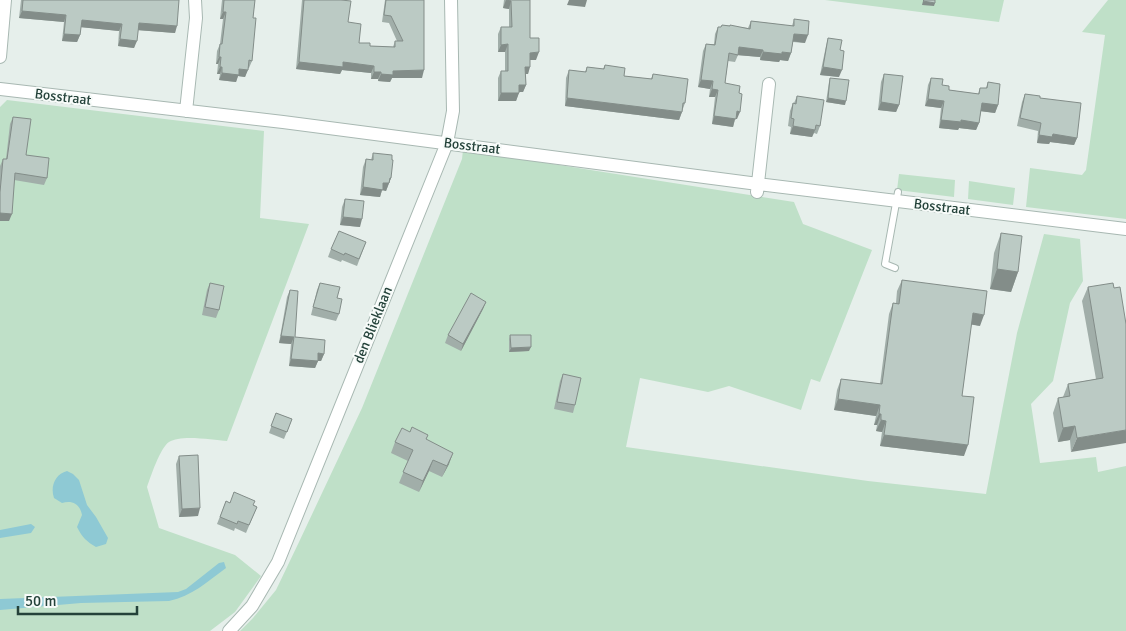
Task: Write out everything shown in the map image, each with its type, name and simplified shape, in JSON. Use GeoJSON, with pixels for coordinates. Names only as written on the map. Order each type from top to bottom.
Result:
{"type":"FeatureCollection","features":[{"type":"Feature","properties":{"kind":"street"},"geometry":{"type":"LineString","coordinates":[[0,57],[5,0]]}},
{"type":"Feature","properties":{"kind":"street"},"geometry":{"type":"LineString","coordinates":[[186,111],[196,18],[194,0]]}},
{"type":"Feature","properties":{"kind":"street","name":"den Blieklaan"},"geometry":{"type":"LineString","coordinates":[[229,631],[252,606],[278,562],[447,143],[453,111],[451,0]]}},
{"type":"Feature","properties":{"kind":"street"},"geometry":{"type":"LineString","coordinates":[[757,188],[769,84]]}},
{"type":"Feature","properties":{"kind":"street","name":"Bosstraat"},"geometry":{"type":"LineString","coordinates":[[0,89],[447,143],[757,188],[897,197],[1126,229]]}},
{"type":"Feature","properties":{"kind":"lane"},"geometry":{"type":"LineString","coordinates":[[895,268],[886,264],[897,197]]}},
{"type":"Feature","properties":{"kind":"green space"},"geometry":{"type":"Polygon","coordinates":[[[825,0],[1004,0],[999,22],[825,0]]]}},
{"type":"Feature","properties":{"kind":"green space"},"geometry":{"type":"Polygon","coordinates":[[[1108,0],[1126,0],[1126,219],[1026,207],[1030,168],[1082,175],[1086,170],[1105,35],[1082,32],[1108,0]]]}},
{"type":"Feature","properties":{"kind":"green space"},"geometry":{"type":"Polygon","coordinates":[[[7,100],[264,131],[260,218],[309,224],[227,441],[181,438],[169,442],[159,456],[147,487],[159,528],[235,555],[261,576],[235,612],[210,631],[0,631],[0,107],[7,100]]]}},
{"type":"Feature","properties":{"kind":"green space"},"geometry":{"type":"Polygon","coordinates":[[[463,150],[794,202],[803,224],[872,250],[820,382],[811,379],[801,410],[729,386],[708,392],[640,378],[626,447],[868,481],[986,494],[1017,333],[1044,234],[1080,239],[1083,281],[1070,303],[1053,381],[1031,404],[1040,463],[1096,457],[1098,472],[1126,466],[1126,631],[240,631],[276,590],[362,408],[462,159],[463,150]]]}},
{"type":"Feature","properties":{"kind":"green space"},"geometry":{"type":"Polygon","coordinates":[[[899,174],[955,180],[954,197],[897,190],[899,174]]]}},
{"type":"Feature","properties":{"kind":"green space"},"geometry":{"type":"Polygon","coordinates":[[[969,181],[1015,188],[1013,205],[968,199],[969,181]]]}},
{"type":"Feature","properties":{"kind":"water"},"geometry":{"type":"Polygon","coordinates":[[[67,471],[79,480],[87,505],[108,538],[106,544],[96,547],[87,541],[77,527],[82,515],[79,508],[75,504],[62,503],[54,498],[54,482],[59,475],[67,471]]]}},
{"type":"Feature","properties":{"kind":"water"},"geometry":{"type":"Polygon","coordinates":[[[31,524],[35,527],[31,533],[0,538],[0,530],[31,524]]]}},
{"type":"Feature","properties":{"kind":"water"},"geometry":{"type":"Polygon","coordinates":[[[224,562],[226,568],[206,583],[185,596],[169,601],[81,603],[0,610],[0,599],[178,592],[186,589],[219,563],[224,562]]]}},
{"type":"Feature","properties":{"kind":"building"},"geometry":{"type":"Polygon","coordinates":[[[23,0],[179,0],[177,26],[139,23],[137,41],[120,39],[122,24],[82,20],[80,35],[64,34],[66,15],[22,11],[23,0]]]}},
{"type":"Feature","properties":{"kind":"building"},"geometry":{"type":"Polygon","coordinates":[[[224,0],[255,0],[253,18],[256,18],[252,61],[249,60],[248,70],[239,69],[239,75],[222,73],[222,67],[220,67],[220,44],[222,44],[226,12],[223,12],[224,0]]]}},
{"type":"Feature","properties":{"kind":"building"},"geometry":{"type":"Polygon","coordinates":[[[304,0],[351,1],[348,22],[361,24],[359,43],[370,43],[370,46],[395,47],[395,41],[403,41],[391,16],[384,15],[386,0],[424,0],[424,70],[393,71],[393,75],[374,72],[374,66],[343,62],[343,67],[299,62],[304,0]]]}},
{"type":"Feature","properties":{"kind":"building"},"geometry":{"type":"Polygon","coordinates":[[[506,0],[530,0],[530,38],[539,38],[539,52],[530,53],[530,67],[525,67],[526,85],[519,85],[519,93],[501,93],[501,71],[508,71],[508,44],[501,45],[501,27],[512,27],[511,1],[506,0]]]}},
{"type":"Feature","properties":{"kind":"building"},"geometry":{"type":"Polygon","coordinates":[[[935,0],[935,3],[923,1],[935,0]]]}},
{"type":"Feature","properties":{"kind":"building"},"geometry":{"type":"Polygon","coordinates":[[[794,19],[809,21],[808,35],[794,34],[791,53],[763,52],[763,50],[739,47],[738,55],[729,53],[725,83],[740,86],[739,93],[742,94],[740,112],[737,111],[736,119],[714,116],[718,90],[712,89],[713,81],[701,80],[706,44],[715,45],[718,27],[730,25],[750,29],[751,21],[794,26],[794,19]]]}},
{"type":"Feature","properties":{"kind":"building"},"geometry":{"type":"Polygon","coordinates":[[[828,38],[842,40],[840,50],[844,51],[842,70],[823,67],[828,38]]]}},
{"type":"Feature","properties":{"kind":"building"},"geometry":{"type":"Polygon","coordinates":[[[605,65],[625,68],[624,76],[652,79],[653,74],[688,79],[682,112],[567,98],[569,70],[586,72],[587,67],[604,69],[605,65]]]}},
{"type":"Feature","properties":{"kind":"building"},"geometry":{"type":"Polygon","coordinates":[[[884,74],[903,76],[899,105],[881,102],[884,74]]]}},
{"type":"Feature","properties":{"kind":"building"},"geometry":{"type":"Polygon","coordinates":[[[830,78],[849,80],[846,101],[828,98],[830,78]]]}},
{"type":"Feature","properties":{"kind":"building"},"geometry":{"type":"Polygon","coordinates":[[[931,78],[943,79],[942,85],[949,86],[949,90],[979,94],[980,88],[987,88],[988,82],[1000,84],[998,105],[982,103],[979,123],[961,120],[961,122],[941,120],[944,101],[928,99],[931,78]]]}},
{"type":"Feature","properties":{"kind":"building"},"geometry":{"type":"Polygon","coordinates":[[[1025,94],[1040,96],[1040,98],[1081,103],[1077,138],[1053,134],[1052,137],[1039,135],[1041,123],[1020,118],[1025,94]]]}},
{"type":"Feature","properties":{"kind":"building"},"geometry":{"type":"Polygon","coordinates":[[[797,96],[824,100],[820,126],[816,125],[815,130],[793,126],[794,119],[791,118],[793,103],[796,104],[797,96]]]}},
{"type":"Feature","properties":{"kind":"building"},"geometry":{"type":"Polygon","coordinates":[[[13,117],[31,119],[26,155],[49,158],[47,178],[15,173],[12,214],[0,213],[0,192],[3,159],[7,159],[13,117]]]}},
{"type":"Feature","properties":{"kind":"building"},"geometry":{"type":"Polygon","coordinates":[[[373,153],[392,155],[391,178],[389,183],[383,183],[383,190],[363,187],[366,159],[373,160],[373,153]]]}},
{"type":"Feature","properties":{"kind":"building"},"geometry":{"type":"Polygon","coordinates":[[[345,199],[364,201],[362,219],[343,217],[345,199]]]}},
{"type":"Feature","properties":{"kind":"building"},"geometry":{"type":"Polygon","coordinates":[[[339,231],[366,242],[359,259],[331,249],[339,231]]]}},
{"type":"Feature","properties":{"kind":"building"},"geometry":{"type":"Polygon","coordinates":[[[1001,233],[1022,236],[1018,272],[997,269],[1001,233]]]}},
{"type":"Feature","properties":{"kind":"building"},"geometry":{"type":"Polygon","coordinates":[[[902,280],[987,291],[984,315],[973,313],[962,396],[974,397],[968,445],[884,435],[886,421],[881,420],[881,414],[879,414],[880,405],[838,399],[841,379],[882,384],[893,303],[899,304],[902,280]]]}},
{"type":"Feature","properties":{"kind":"building"},"geometry":{"type":"Polygon","coordinates":[[[210,283],[224,286],[219,310],[205,307],[210,283]]]}},
{"type":"Feature","properties":{"kind":"building"},"geometry":{"type":"Polygon","coordinates":[[[320,283],[340,287],[337,298],[342,299],[339,314],[313,307],[320,283]]]}},
{"type":"Feature","properties":{"kind":"building"},"geometry":{"type":"Polygon","coordinates":[[[1113,283],[1114,288],[1120,287],[1126,324],[1126,430],[1077,438],[1075,426],[1063,428],[1058,398],[1070,396],[1068,384],[1103,378],[1088,287],[1113,283]]]}},
{"type":"Feature","properties":{"kind":"building"},"geometry":{"type":"Polygon","coordinates":[[[290,290],[298,291],[295,337],[325,340],[324,354],[318,353],[318,361],[291,359],[294,337],[281,336],[290,290]]]}},
{"type":"Feature","properties":{"kind":"building"},"geometry":{"type":"Polygon","coordinates":[[[471,293],[486,302],[463,344],[448,335],[471,293]]]}},
{"type":"Feature","properties":{"kind":"building"},"geometry":{"type":"Polygon","coordinates":[[[510,335],[531,335],[531,347],[511,348],[510,335]]]}},
{"type":"Feature","properties":{"kind":"building"},"geometry":{"type":"Polygon","coordinates":[[[563,374],[581,378],[575,405],[557,402],[563,374]]]}},
{"type":"Feature","properties":{"kind":"building"},"geometry":{"type":"Polygon","coordinates":[[[276,413],[292,419],[287,432],[271,426],[276,413]]]}},
{"type":"Feature","properties":{"kind":"building"},"geometry":{"type":"Polygon","coordinates":[[[412,427],[428,435],[426,439],[453,453],[447,466],[433,460],[423,481],[403,472],[413,450],[395,442],[402,428],[410,432],[412,427]]]}},
{"type":"Feature","properties":{"kind":"building"},"geometry":{"type":"Polygon","coordinates":[[[198,455],[200,508],[182,509],[179,456],[198,455]]]}},
{"type":"Feature","properties":{"kind":"building"},"geometry":{"type":"Polygon","coordinates":[[[234,492],[255,501],[253,505],[257,507],[249,525],[238,521],[237,524],[220,517],[226,501],[230,503],[234,492]]]}}]}
